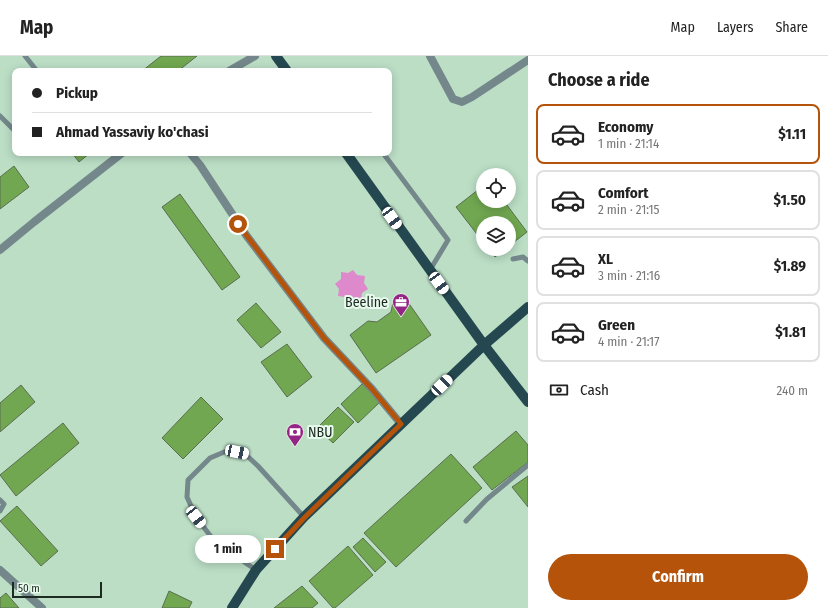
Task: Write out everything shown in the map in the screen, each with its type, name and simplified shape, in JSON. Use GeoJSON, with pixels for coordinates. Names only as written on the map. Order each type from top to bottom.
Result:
{"type":"FeatureCollection","features":[{"type":"Feature","properties":{"kind":"main road"},"geometry":{"type":"LineString","coordinates":[[276,56],[285,68]]}},
{"type":"Feature","properties":{"kind":"main road"},"geometry":{"type":"LineString","coordinates":[[348,156],[484,345],[528,402]]}},
{"type":"Feature","properties":{"kind":"main road"},"geometry":{"type":"LineString","coordinates":[[232,608],[256,570],[304,518],[484,345],[528,307]]}},
{"type":"Feature","properties":{"kind":"street"},"geometry":{"type":"LineString","coordinates":[[234,68],[255,56]]}},
{"type":"Feature","properties":{"kind":"street"},"geometry":{"type":"LineString","coordinates":[[430,56],[453,99],[462,102],[528,60]]}},
{"type":"Feature","properties":{"kind":"street"},"geometry":{"type":"LineString","coordinates":[[0,250],[118,156]]}},
{"type":"Feature","properties":{"kind":"street"},"geometry":{"type":"LineString","coordinates":[[192,156],[246,235],[324,338],[372,389],[401,424]]}},
{"type":"Feature","properties":{"kind":"street"},"geometry":{"type":"LineString","coordinates":[[0,570],[37,607]]}},
{"type":"Feature","properties":{"kind":"lane"},"geometry":{"type":"LineString","coordinates":[[24,56],[34,68]]}},
{"type":"Feature","properties":{"kind":"lane"},"geometry":{"type":"LineString","coordinates":[[0,116],[12,128]]}},
{"type":"Feature","properties":{"kind":"lane"},"geometry":{"type":"LineString","coordinates":[[385,156],[448,240],[430,270]]}},
{"type":"Feature","properties":{"kind":"lane"},"geometry":{"type":"LineString","coordinates":[[513,259],[522,257],[528,261]]}},
{"type":"Feature","properties":{"kind":"lane"},"geometry":{"type":"LineString","coordinates":[[256,570],[215,542],[196,517],[187,497],[188,480],[210,458],[229,450],[245,454],[258,466],[304,518]]}},
{"type":"Feature","properties":{"kind":"lane"},"geometry":{"type":"LineString","coordinates":[[466,522],[487,499],[528,465]]}},
{"type":"Feature","properties":{"kind":"lane"},"geometry":{"type":"LineString","coordinates":[[0,500],[4,504],[0,511]]}},
{"type":"Feature","properties":{"kind":"shaded area"},"geometry":{"type":"Polygon","coordinates":[[[353,270],[357,275],[365,276],[364,283],[368,289],[362,293],[361,299],[355,299],[350,303],[345,297],[338,296],[339,289],[335,284],[341,279],[341,272],[348,273],[353,270]]]}},
{"type":"Feature","properties":{"kind":"building"},"geometry":{"type":"Polygon","coordinates":[[[161,56],[197,56],[182,68],[146,68],[161,56]]]}},
{"type":"Feature","properties":{"kind":"building"},"geometry":{"type":"Polygon","coordinates":[[[74,156],[86,156],[79,162],[74,156]]]}},
{"type":"Feature","properties":{"kind":"building"},"geometry":{"type":"Polygon","coordinates":[[[14,166],[29,187],[0,209],[0,177],[14,166]]]}},
{"type":"Feature","properties":{"kind":"building"},"geometry":{"type":"Polygon","coordinates":[[[476,191],[476,208],[509,208],[515,216],[476,216],[476,233],[456,207],[476,191]]]}},
{"type":"Feature","properties":{"kind":"building"},"geometry":{"type":"Polygon","coordinates":[[[180,194],[240,277],[222,290],[162,207],[180,194]]]}},
{"type":"Feature","properties":{"kind":"building"},"geometry":{"type":"Polygon","coordinates":[[[516,217],[527,232],[516,241],[516,217]]]}},
{"type":"Feature","properties":{"kind":"building"},"geometry":{"type":"Polygon","coordinates":[[[403,295],[431,335],[376,373],[350,335],[368,321],[377,322],[391,312],[393,302],[403,295]]]}},
{"type":"Feature","properties":{"kind":"building"},"geometry":{"type":"Polygon","coordinates":[[[256,303],[281,332],[261,348],[237,320],[256,303]]]}},
{"type":"Feature","properties":{"kind":"building"},"geometry":{"type":"Polygon","coordinates":[[[287,344],[312,377],[287,397],[261,362],[287,344]]]}},
{"type":"Feature","properties":{"kind":"building"},"geometry":{"type":"Polygon","coordinates":[[[362,384],[381,401],[358,423],[341,404],[362,384]]]}},
{"type":"Feature","properties":{"kind":"building"},"geometry":{"type":"Polygon","coordinates":[[[21,385],[35,402],[0,432],[0,403],[21,385]]]}},
{"type":"Feature","properties":{"kind":"building"},"geometry":{"type":"Polygon","coordinates":[[[201,397],[223,419],[183,459],[162,438],[201,397]]]}},
{"type":"Feature","properties":{"kind":"building"},"geometry":{"type":"Polygon","coordinates":[[[338,407],[354,422],[333,443],[317,428],[338,407]]]}},
{"type":"Feature","properties":{"kind":"building"},"geometry":{"type":"Polygon","coordinates":[[[63,423],[79,443],[16,496],[0,475],[63,423]]]}},
{"type":"Feature","properties":{"kind":"building"},"geometry":{"type":"Polygon","coordinates":[[[516,431],[528,445],[528,462],[492,490],[473,467],[516,431]]]}},
{"type":"Feature","properties":{"kind":"building"},"geometry":{"type":"Polygon","coordinates":[[[451,454],[482,488],[396,567],[364,533],[451,454]]]}},
{"type":"Feature","properties":{"kind":"building"},"geometry":{"type":"Polygon","coordinates":[[[528,476],[528,507],[512,487],[528,476]]]}},
{"type":"Feature","properties":{"kind":"building"},"geometry":{"type":"Polygon","coordinates":[[[17,506],[58,551],[41,566],[0,521],[17,506]]]}},
{"type":"Feature","properties":{"kind":"building"},"geometry":{"type":"Polygon","coordinates":[[[363,538],[386,562],[375,572],[353,547],[363,538]]]}},
{"type":"Feature","properties":{"kind":"building"},"geometry":{"type":"Polygon","coordinates":[[[348,546],[373,575],[335,608],[333,608],[309,581],[348,546]]]}},
{"type":"Feature","properties":{"kind":"building"},"geometry":{"type":"Polygon","coordinates":[[[302,586],[318,603],[312,608],[274,608],[302,586]]]}},
{"type":"Feature","properties":{"kind":"building"},"geometry":{"type":"Polygon","coordinates":[[[169,591],[192,602],[189,608],[162,608],[169,591]]]}},
{"type":"Feature","properties":{"kind":"building"},"geometry":{"type":"Polygon","coordinates":[[[6,593],[19,608],[0,608],[0,598],[6,593]]]}},
{"type":"Feature","properties":{"kind":"place","name":"Beeline"},"geometry":{"type":"Point","coordinates":[401,317]}},
{"type":"Feature","properties":{"kind":"place","name":"NBU"},"geometry":{"type":"Point","coordinates":[295,447]}},
{"type":"Feature","properties":{"kind":"route"},"geometry":{"type":"LineString","coordinates":[[238,224],[324,338],[372,389],[401,424],[304,518],[275,549]]}}]}
